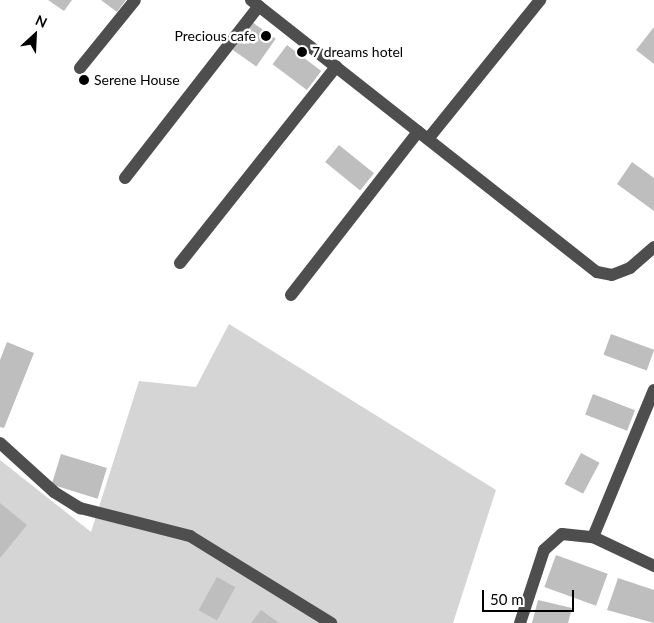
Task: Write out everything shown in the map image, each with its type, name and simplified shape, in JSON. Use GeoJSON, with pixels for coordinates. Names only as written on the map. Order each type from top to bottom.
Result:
{"type":"FeatureCollection","features":[{"type":"Feature","properties":{"kind":"street"},"geometry":{"type":"LineString","coordinates":[[80,68],[135,0]]}},
{"type":"Feature","properties":{"kind":"street"},"geometry":{"type":"LineString","coordinates":[[291,295],[423,136],[540,0]]}},
{"type":"Feature","properties":{"kind":"street"},"geometry":{"type":"LineString","coordinates":[[125,178],[255,3],[597,272],[612,275],[630,268],[654,247]]}},
{"type":"Feature","properties":{"kind":"street"},"geometry":{"type":"LineString","coordinates":[[180,263],[336,67]]}},
{"type":"Feature","properties":{"kind":"street"},"geometry":{"type":"LineString","coordinates":[[593,537],[654,390]]}},
{"type":"Feature","properties":{"kind":"street"},"geometry":{"type":"LineString","coordinates":[[0,443],[54,492],[80,508],[190,536],[331,623]]}},
{"type":"Feature","properties":{"kind":"street"},"geometry":{"type":"LineString","coordinates":[[520,623],[538,564],[552,538],[568,531],[593,537],[654,566]]}},
{"type":"Feature","properties":{"kind":"shaded area"},"geometry":{"type":"Polygon","coordinates":[[[229,324],[496,490],[453,623],[0,623],[0,460],[91,532],[139,381],[196,387],[229,324]]]}},
{"type":"Feature","properties":{"kind":"building"},"geometry":{"type":"Polygon","coordinates":[[[48,0],[72,0],[64,11],[48,0]]]}},
{"type":"Feature","properties":{"kind":"building"},"geometry":{"type":"Polygon","coordinates":[[[101,0],[126,0],[117,12],[101,0]]]}},
{"type":"Feature","properties":{"kind":"building"},"geometry":{"type":"Polygon","coordinates":[[[252,22],[276,39],[256,66],[232,50],[252,22]]]}},
{"type":"Feature","properties":{"kind":"building"},"geometry":{"type":"Polygon","coordinates":[[[654,27],[654,64],[636,50],[654,27]]]}},
{"type":"Feature","properties":{"kind":"building"},"geometry":{"type":"Polygon","coordinates":[[[287,45],[321,71],[307,90],[273,64],[287,45]]]}},
{"type":"Feature","properties":{"kind":"building"},"geometry":{"type":"Polygon","coordinates":[[[339,145],[374,173],[360,190],[325,162],[339,145]]]}},
{"type":"Feature","properties":{"kind":"building"},"geometry":{"type":"Polygon","coordinates":[[[632,162],[654,178],[654,211],[617,184],[632,162]]]}},
{"type":"Feature","properties":{"kind":"building"},"geometry":{"type":"Polygon","coordinates":[[[611,334],[654,350],[647,370],[603,355],[611,334]]]}},
{"type":"Feature","properties":{"kind":"building"},"geometry":{"type":"Polygon","coordinates":[[[7,342],[34,353],[4,428],[0,427],[0,360],[7,342]]]}},
{"type":"Feature","properties":{"kind":"building"},"geometry":{"type":"Polygon","coordinates":[[[593,394],[635,410],[627,431],[585,415],[593,394]]]}},
{"type":"Feature","properties":{"kind":"building"},"geometry":{"type":"Polygon","coordinates":[[[581,453],[600,463],[583,494],[565,484],[581,453]]]}},
{"type":"Feature","properties":{"kind":"building"},"geometry":{"type":"Polygon","coordinates":[[[61,454],[107,468],[98,499],[52,485],[61,454]]]}},
{"type":"Feature","properties":{"kind":"building"},"geometry":{"type":"Polygon","coordinates":[[[0,503],[27,525],[0,558],[0,503]]]}},
{"type":"Feature","properties":{"kind":"building"},"geometry":{"type":"Polygon","coordinates":[[[556,555],[608,574],[596,606],[544,587],[556,555]]]}},
{"type":"Feature","properties":{"kind":"building"},"geometry":{"type":"Polygon","coordinates":[[[217,577],[235,587],[217,620],[199,610],[217,577]]]}},
{"type":"Feature","properties":{"kind":"building"},"geometry":{"type":"Polygon","coordinates":[[[618,578],[654,590],[654,623],[607,610],[618,578]]]}},
{"type":"Feature","properties":{"kind":"building"},"geometry":{"type":"Polygon","coordinates":[[[538,600],[572,608],[568,623],[532,623],[538,600]]]}},
{"type":"Feature","properties":{"kind":"building"},"geometry":{"type":"Polygon","coordinates":[[[261,610],[279,623],[251,623],[261,610]]]}},
{"type":"Feature","properties":{"kind":"place","name":"Precious cafe"},"geometry":{"type":"Point","coordinates":[266,36]}},
{"type":"Feature","properties":{"kind":"place","name":"7 dreams hotel"},"geometry":{"type":"Point","coordinates":[302,52]}},
{"type":"Feature","properties":{"kind":"place","name":"Serene House"},"geometry":{"type":"Point","coordinates":[84,80]}}]}
